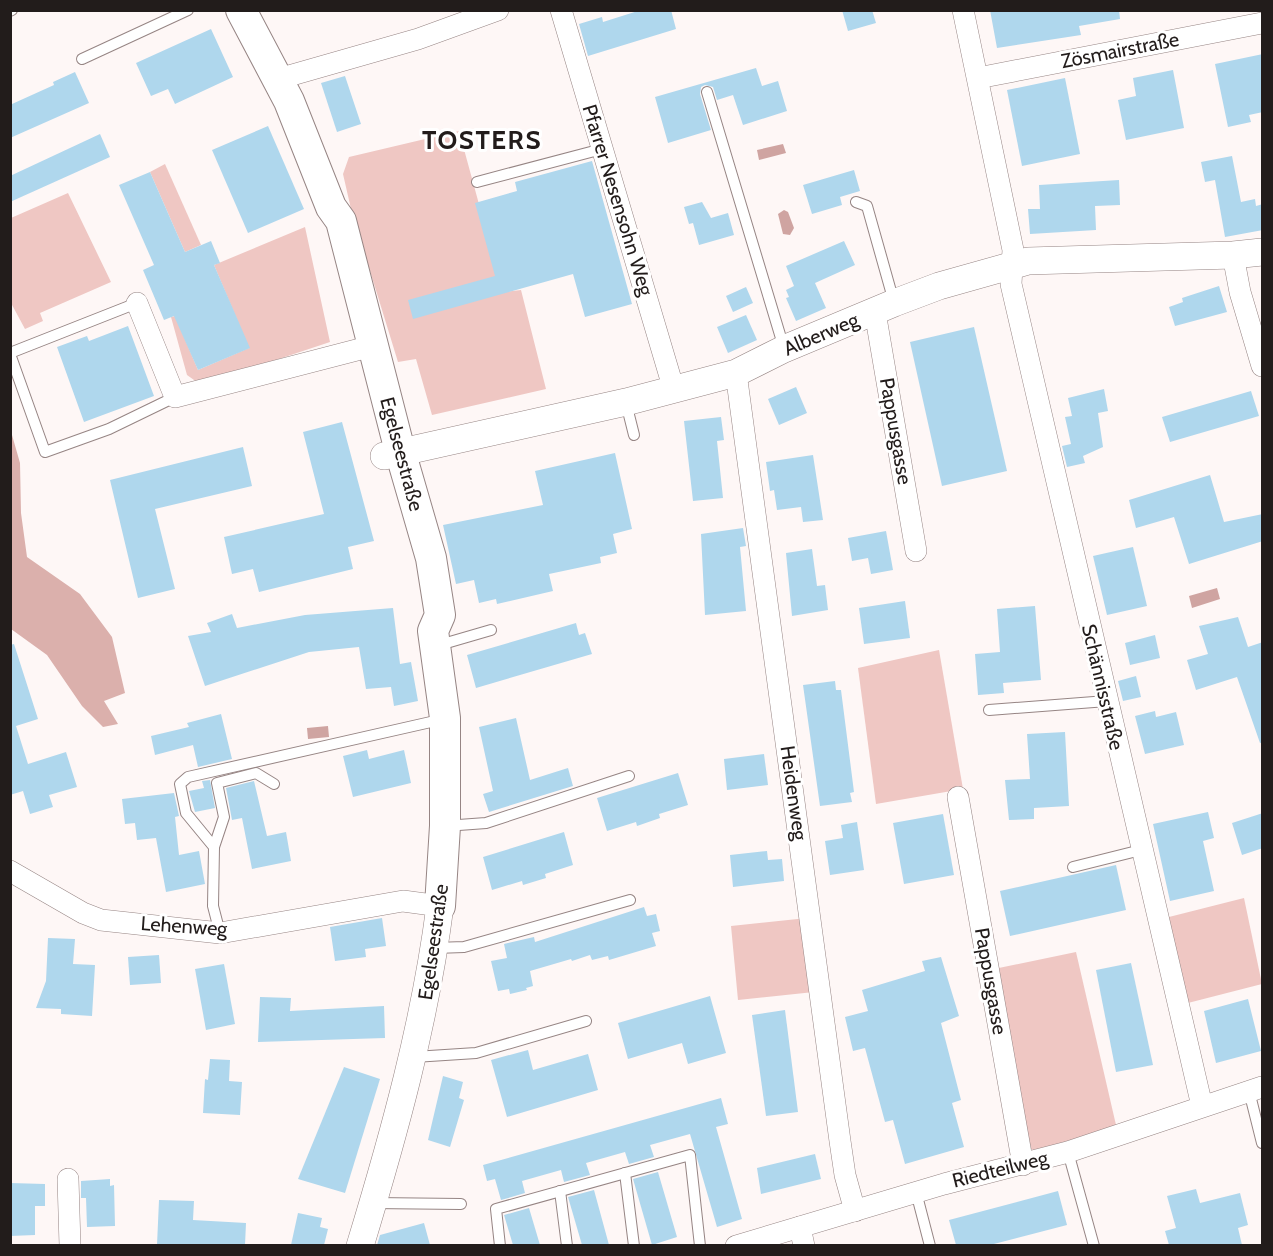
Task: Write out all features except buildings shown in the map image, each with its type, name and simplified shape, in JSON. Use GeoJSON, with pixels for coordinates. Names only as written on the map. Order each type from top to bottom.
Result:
{"type":"FeatureCollection","features":[{"type":"Feature","properties":{"kind":"main road","name":"Egelseestraße"},"geometry":{"type":"LineString","coordinates":[[241,10],[278,79],[331,207],[322,222],[363,349],[392,453],[422,621],[434,638],[445,718],[445,826],[440,906]]}},
{"type":"Feature","properties":{"kind":"street"},"geometry":{"type":"LineString","coordinates":[[278,79],[418,39],[498,10]]}},
{"type":"Feature","properties":{"kind":"street","name":"Pfarrer Nesensohn Weg"},"geometry":{"type":"LineString","coordinates":[[561,10],[674,390]]}},
{"type":"Feature","properties":{"kind":"street"},"geometry":{"type":"LineString","coordinates":[[963,10],[1013,250],[1012,266]]}},
{"type":"Feature","properties":{"kind":"street","name":"Zösmairstraße"},"geometry":{"type":"LineString","coordinates":[[978,78],[1263,22]]}},
{"type":"Feature","properties":{"kind":"street","name":"Alberweg"},"geometry":{"type":"LineString","coordinates":[[392,453],[626,402],[736,373],[784,349],[884,307],[1028,261],[1233,255],[1263,252]]}},
{"type":"Feature","properties":{"kind":"street"},"geometry":{"type":"LineString","coordinates":[[1233,255],[1240,292],[1263,366]]}},
{"type":"Feature","properties":{"kind":"street","name":"Schännisstraße"},"geometry":{"type":"LineString","coordinates":[[1012,266],[1013,292],[1202,1106]]}},
{"type":"Feature","properties":{"kind":"street"},"geometry":{"type":"LineString","coordinates":[[137,303],[175,397],[363,349]]}},
{"type":"Feature","properties":{"kind":"street","name":"Pappusgasse"},"geometry":{"type":"LineString","coordinates":[[884,307],[916,551]]}},
{"type":"Feature","properties":{"kind":"street","name":"Heidenweg"},"geometry":{"type":"LineString","coordinates":[[736,373],[840,1141],[845,1175],[855,1211]]}},
{"type":"Feature","properties":{"kind":"street","name":"Pappusgasse"},"geometry":{"type":"LineString","coordinates":[[958,797],[1023,1165]]}},
{"type":"Feature","properties":{"kind":"street","name":"Lehenweg"},"geometry":{"type":"LineString","coordinates":[[11,871],[83,913],[101,920],[220,933],[404,901],[440,906]]}},
{"type":"Feature","properties":{"kind":"street","name":"Egelseestraße"},"geometry":{"type":"LineString","coordinates":[[360,1245],[413,1057],[435,948],[440,906]]}},
{"type":"Feature","properties":{"kind":"street","name":"Riedteilweg"},"geometry":{"type":"LineString","coordinates":[[736,1245],[802,1236],[855,1211],[916,1192],[1068,1152],[1256,1089]]}},
{"type":"Feature","properties":{"kind":"street"},"geometry":{"type":"LineString","coordinates":[[68,1179],[70,1245]]}},
{"type":"Feature","properties":{"kind":"lane"},"geometry":{"type":"LineString","coordinates":[[82,59],[188,10]]}},
{"type":"Feature","properties":{"kind":"lane"},"geometry":{"type":"LineString","coordinates":[[707,92],[784,349]]}},
{"type":"Feature","properties":{"kind":"lane"},"geometry":{"type":"LineString","coordinates":[[477,182],[602,149]]}},
{"type":"Feature","properties":{"kind":"lane"},"geometry":{"type":"LineString","coordinates":[[856,202],[867,206],[884,307]]}},
{"type":"Feature","properties":{"kind":"lane"},"geometry":{"type":"LineString","coordinates":[[137,303],[10,354],[45,452],[108,429],[175,397]]}},
{"type":"Feature","properties":{"kind":"lane"},"geometry":{"type":"LineString","coordinates":[[626,402],[634,435]]}},
{"type":"Feature","properties":{"kind":"lane"},"geometry":{"type":"LineString","coordinates":[[434,638],[491,630]]}},
{"type":"Feature","properties":{"kind":"lane"},"geometry":{"type":"LineString","coordinates":[[989,710],[1107,701]]}},
{"type":"Feature","properties":{"kind":"lane"},"geometry":{"type":"LineString","coordinates":[[214,847],[186,813],[180,784],[188,777],[445,718]]}},
{"type":"Feature","properties":{"kind":"lane"},"geometry":{"type":"LineString","coordinates":[[220,933],[213,906],[214,847],[224,817],[217,783],[256,772],[274,784]]}},
{"type":"Feature","properties":{"kind":"lane"},"geometry":{"type":"LineString","coordinates":[[445,826],[486,823],[629,776]]}},
{"type":"Feature","properties":{"kind":"lane"},"geometry":{"type":"LineString","coordinates":[[1073,867],[1142,850]]}},
{"type":"Feature","properties":{"kind":"lane"},"geometry":{"type":"LineString","coordinates":[[435,948],[464,947],[630,900]]}},
{"type":"Feature","properties":{"kind":"lane"},"geometry":{"type":"LineString","coordinates":[[413,1057],[476,1053],[586,1022]]}},
{"type":"Feature","properties":{"kind":"lane"},"geometry":{"type":"LineString","coordinates":[[1256,1089],[1263,1143]]}},
{"type":"Feature","properties":{"kind":"lane"},"geometry":{"type":"LineString","coordinates":[[1068,1152],[1094,1245]]}},
{"type":"Feature","properties":{"kind":"lane"},"geometry":{"type":"LineString","coordinates":[[500,1245],[496,1209],[690,1155],[700,1245]]}},
{"type":"Feature","properties":{"kind":"lane"},"geometry":{"type":"LineString","coordinates":[[625,1173],[634,1245]]}},
{"type":"Feature","properties":{"kind":"lane"},"geometry":{"type":"LineString","coordinates":[[560,1191],[567,1245]]}},
{"type":"Feature","properties":{"kind":"lane"},"geometry":{"type":"LineString","coordinates":[[916,1192],[930,1245]]}},
{"type":"Feature","properties":{"kind":"lane"},"geometry":{"type":"LineString","coordinates":[[373,1203],[461,1204]]}},
{"type":"Feature","properties":{"kind":"shaded area"},"geometry":{"type":"Polygon","coordinates":[[[459,131],[503,292],[521,290],[546,389],[432,415],[416,359],[398,362],[351,209],[343,174],[349,157],[459,131]]]}},
{"type":"Feature","properties":{"kind":"shaded area"},"geometry":{"type":"Polygon","coordinates":[[[783,144],[786,153],[759,160],[757,150],[783,144]]]}},
{"type":"Feature","properties":{"kind":"shaded area"},"geometry":{"type":"Polygon","coordinates":[[[165,164],[201,245],[185,252],[150,172],[165,164]]]}},
{"type":"Feature","properties":{"kind":"shaded area"},"geometry":{"type":"Polygon","coordinates":[[[68,193],[111,282],[40,313],[43,321],[25,329],[11,303],[11,218],[68,193]]]}},
{"type":"Feature","properties":{"kind":"shaded area"},"geometry":{"type":"Polygon","coordinates":[[[784,210],[788,212],[794,228],[790,235],[783,234],[778,214],[784,210]]]}},
{"type":"Feature","properties":{"kind":"shaded area"},"geometry":{"type":"Polygon","coordinates":[[[305,227],[330,342],[201,385],[187,375],[171,317],[175,316],[198,370],[249,348],[214,265],[305,227]]]}},
{"type":"Feature","properties":{"kind":"shaded area"},"geometry":{"type":"Polygon","coordinates":[[[10,428],[20,463],[21,513],[27,557],[80,594],[112,637],[125,693],[104,701],[118,724],[103,727],[82,706],[47,655],[11,629],[10,428]]]}},
{"type":"Feature","properties":{"kind":"shaded area"},"geometry":{"type":"Polygon","coordinates":[[[1217,588],[1220,599],[1192,608],[1189,596],[1217,588]]]}},
{"type":"Feature","properties":{"kind":"shaded area"},"geometry":{"type":"Polygon","coordinates":[[[939,650],[963,789],[876,804],[858,668],[939,650]]]}},
{"type":"Feature","properties":{"kind":"shaded area"},"geometry":{"type":"Polygon","coordinates":[[[328,726],[329,737],[308,739],[307,728],[328,726]]]}},
{"type":"Feature","properties":{"kind":"shaded area"},"geometry":{"type":"Polygon","coordinates":[[[1244,898],[1262,984],[1184,1004],[1165,918],[1244,898]]]}},
{"type":"Feature","properties":{"kind":"shaded area"},"geometry":{"type":"Polygon","coordinates":[[[807,918],[814,992],[738,1000],[731,926],[807,918]]]}},
{"type":"Feature","properties":{"kind":"shaded area"},"geometry":{"type":"Polygon","coordinates":[[[1076,952],[1116,1125],[1037,1151],[1031,1149],[994,969],[1076,952]]]}},
{"type":"Feature","properties":{"kind":"district","name":"TOSTERS"},"geometry":{"type":"Point","coordinates":[482,140]}}]}
